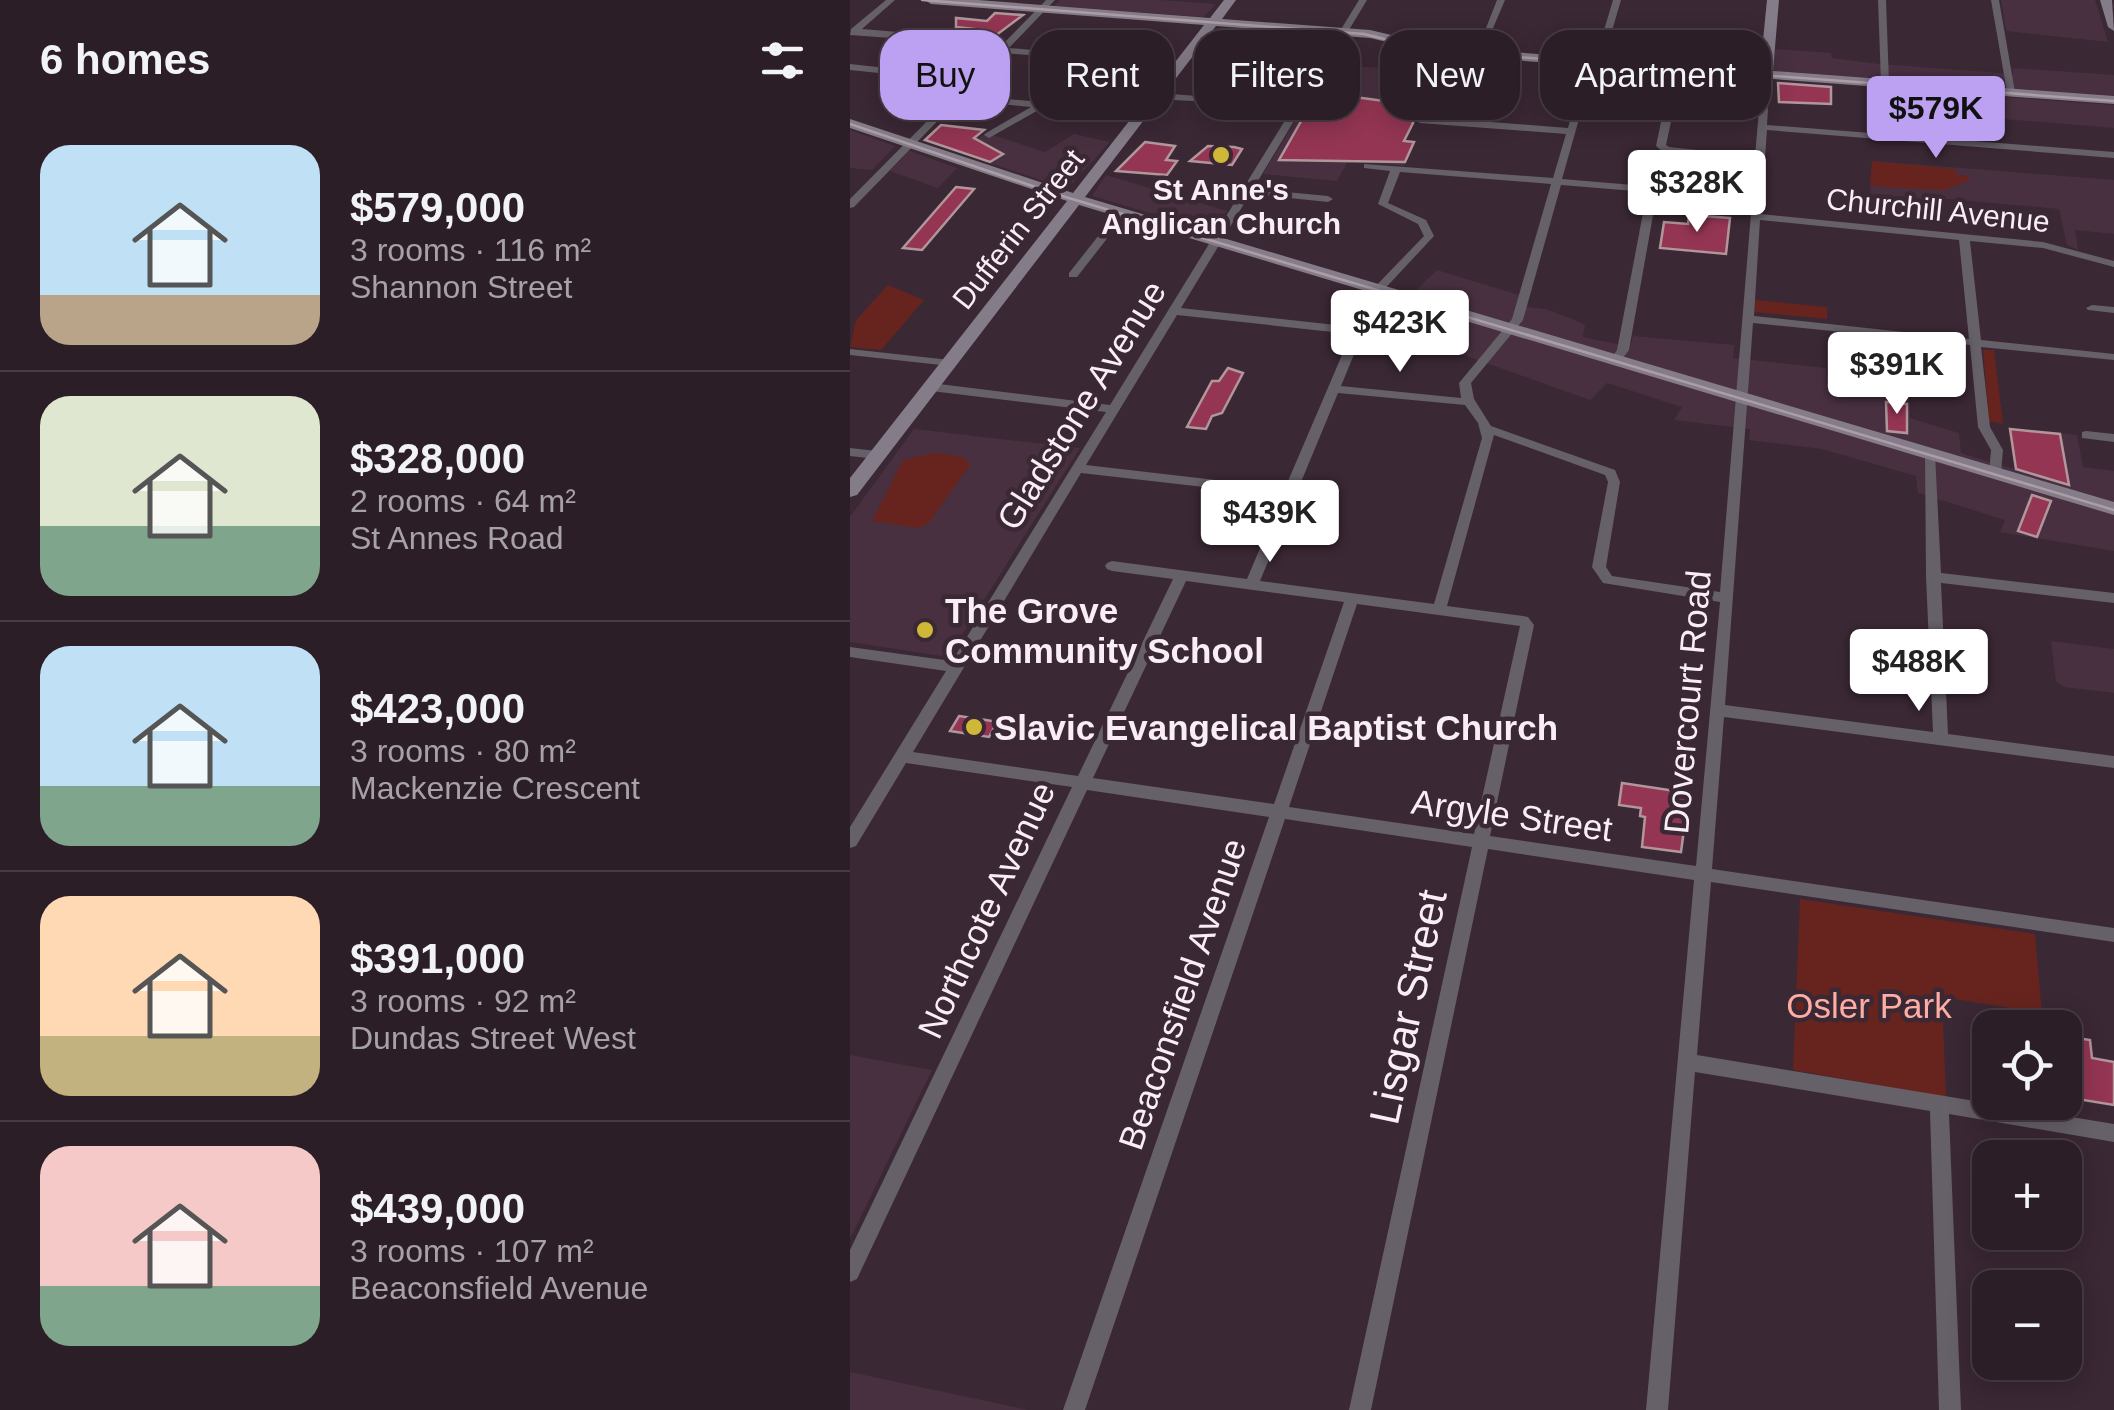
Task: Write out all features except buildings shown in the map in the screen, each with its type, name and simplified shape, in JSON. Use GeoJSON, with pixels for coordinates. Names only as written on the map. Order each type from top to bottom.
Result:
{"type":"FeatureCollection","features":[{"type":"Feature","properties":{"kind":"main road"},"geometry":{"type":"LineString","coordinates":[[930,0],[1047,4],[1316,30]]}},
{"type":"Feature","properties":{"kind":"main road","name":"Dufferin Street"},"geometry":{"type":"LineString","coordinates":[[1174,74],[1230,0]]}},
{"type":"Feature","properties":{"kind":"main road","name":"Dovercourt Road"},"geometry":{"type":"LineString","coordinates":[[1770,30],[1773,0]]}},
{"type":"Feature","properties":{"kind":"main road"},"geometry":{"type":"LineString","coordinates":[[2106,0],[2114,28]]}},
{"type":"Feature","properties":{"kind":"main road"},"geometry":{"type":"LineString","coordinates":[[1771,75],[2114,100]]}},
{"type":"Feature","properties":{"kind":"main road","name":"Dufferin Street"},"geometry":{"type":"LineString","coordinates":[[850,491],[1137,120]]}},
{"type":"Feature","properties":{"kind":"main road"},"geometry":{"type":"LineString","coordinates":[[850,123],[1076,199],[2114,508]]}},
{"type":"Feature","properties":{"kind":"street"},"geometry":{"type":"LineString","coordinates":[[852,33],[890,0]]}},
{"type":"Feature","properties":{"kind":"street","name":"Gladstone Avenue"},"geometry":{"type":"LineString","coordinates":[[1344,30],[1363,0]]}},
{"type":"Feature","properties":{"kind":"street"},"geometry":{"type":"LineString","coordinates":[[1488,30],[1501,0]]}},
{"type":"Feature","properties":{"kind":"street"},"geometry":{"type":"LineString","coordinates":[[1608,30],[1617,0]]}},
{"type":"Feature","properties":{"kind":"street"},"geometry":{"type":"LineString","coordinates":[[1882,0],[1884,84]]}},
{"type":"Feature","properties":{"kind":"street"},"geometry":{"type":"LineString","coordinates":[[1994,0],[2011,92]]}},
{"type":"Feature","properties":{"kind":"street"},"geometry":{"type":"LineString","coordinates":[[1010,42],[1047,4]]}},
{"type":"Feature","properties":{"kind":"street"},"geometry":{"type":"LineString","coordinates":[[1174,97],[1244,102],[1288,28]]}},
{"type":"Feature","properties":{"kind":"street"},"geometry":{"type":"LineString","coordinates":[[852,33],[880,36]]}},
{"type":"Feature","properties":{"kind":"street"},"geometry":{"type":"LineString","coordinates":[[1010,48],[1180,66]]}},
{"type":"Feature","properties":{"kind":"street"},"geometry":{"type":"LineString","coordinates":[[850,67],[880,70]]}},
{"type":"Feature","properties":{"kind":"street"},"geometry":{"type":"LineString","coordinates":[[988,135],[1030,111]]}},
{"type":"Feature","properties":{"kind":"street"},"geometry":{"type":"LineString","coordinates":[[850,205],[932,120]]}},
{"type":"Feature","properties":{"kind":"street","name":"Gladstone Avenue"},"geometry":{"type":"LineString","coordinates":[[850,841],[1290,120]]}},
{"type":"Feature","properties":{"kind":"street"},"geometry":{"type":"LineString","coordinates":[[1420,120],[1570,131]]}},
{"type":"Feature","properties":{"kind":"street"},"geometry":{"type":"LineString","coordinates":[[1484,120],[1490,125]]}},
{"type":"Feature","properties":{"kind":"street"},"geometry":{"type":"LineString","coordinates":[[1574,120],[1522,305],[1511,329],[1468,377],[1467,402],[1488,429],[1611,472],[1614,482],[1599,567],[1608,580],[1727,598]]}},
{"type":"Feature","properties":{"kind":"street"},"geometry":{"type":"LineString","coordinates":[[1666,120],[1661,146],[1666,150],[1759,159]]}},
{"type":"Feature","properties":{"kind":"street","name":"Dovercourt Road"},"geometry":{"type":"LineString","coordinates":[[1657,1410],[1718,710],[1763,120]]}},
{"type":"Feature","properties":{"kind":"street"},"geometry":{"type":"LineString","coordinates":[[1762,128],[2114,156]]}},
{"type":"Feature","properties":{"kind":"street"},"geometry":{"type":"LineString","coordinates":[[1367,166],[1756,198]]}},
{"type":"Feature","properties":{"kind":"street"},"geometry":{"type":"LineString","coordinates":[[1251,585],[1377,289],[1429,236],[1422,222],[1383,204],[1396,168]]}},
{"type":"Feature","properties":{"kind":"street"},"geometry":{"type":"LineString","coordinates":[[1616,360],[1622,350],[1653,189]]}},
{"type":"Feature","properties":{"kind":"street"},"geometry":{"type":"LineString","coordinates":[[1248,191],[1328,199]]}},
{"type":"Feature","properties":{"kind":"street"},"geometry":{"type":"LineString","coordinates":[[1073,275],[1122,212]]}},
{"type":"Feature","properties":{"kind":"street","name":"Churchill Avenue"},"geometry":{"type":"LineString","coordinates":[[1756,217],[2051,246],[2114,264]]}},
{"type":"Feature","properties":{"kind":"street"},"geometry":{"type":"LineString","coordinates":[[1964,237],[1984,430],[1997,450],[1995,473]]}},
{"type":"Feature","properties":{"kind":"street"},"geometry":{"type":"LineString","coordinates":[[2092,308],[2114,310]]}},
{"type":"Feature","properties":{"kind":"street"},"geometry":{"type":"LineString","coordinates":[[1173,311],[1358,331]]}},
{"type":"Feature","properties":{"kind":"street"},"geometry":{"type":"LineString","coordinates":[[1747,319],[2114,357]]}},
{"type":"Feature","properties":{"kind":"street"},"geometry":{"type":"LineString","coordinates":[[850,352],[950,363]]}},
{"type":"Feature","properties":{"kind":"street"},"geometry":{"type":"LineString","coordinates":[[931,387],[1113,409]]}},
{"type":"Feature","properties":{"kind":"street"},"geometry":{"type":"LineString","coordinates":[[1332,389],[1467,402]]}},
{"type":"Feature","properties":{"kind":"street"},"geometry":{"type":"LineString","coordinates":[[1112,566],[1439,610],[1488,429]]}},
{"type":"Feature","properties":{"kind":"street"},"geometry":{"type":"LineString","coordinates":[[2086,435],[2114,438]]}},
{"type":"Feature","properties":{"kind":"street"},"geometry":{"type":"LineString","coordinates":[[850,452],[877,456]]}},
{"type":"Feature","properties":{"kind":"street"},"geometry":{"type":"LineString","coordinates":[[1929,454],[1941,740]]}},
{"type":"Feature","properties":{"kind":"street"},"geometry":{"type":"LineString","coordinates":[[1076,468],[1289,493]]}},
{"type":"Feature","properties":{"kind":"street","name":"Northcote Avenue"},"geometry":{"type":"LineString","coordinates":[[850,1272],[1181,576]]}},
{"type":"Feature","properties":{"kind":"street"},"geometry":{"type":"LineString","coordinates":[[1933,577],[2114,598]]}},
{"type":"Feature","properties":{"kind":"street","name":"Beaconsfield Avenue"},"geometry":{"type":"LineString","coordinates":[[1074,1410],[1352,599]]}},
{"type":"Feature","properties":{"kind":"street","name":"Lisgar Street"},"geometry":{"type":"LineString","coordinates":[[1360,1410],[1527,625],[1523,620],[1439,610]]}},
{"type":"Feature","properties":{"kind":"street"},"geometry":{"type":"LineString","coordinates":[[850,652],[956,667]]}},
{"type":"Feature","properties":{"kind":"street"},"geometry":{"type":"LineString","coordinates":[[1718,710],[2114,762]]}},
{"type":"Feature","properties":{"kind":"street","name":"Argyle Street"},"geometry":{"type":"LineString","coordinates":[[902,756],[2114,934]]}},
{"type":"Feature","properties":{"kind":"street"},"geometry":{"type":"LineString","coordinates":[[850,807],[869,810]]}},
{"type":"Feature","properties":{"kind":"street"},"geometry":{"type":"LineString","coordinates":[[1688,1062],[2114,1133]]}},
{"type":"Feature","properties":{"kind":"street"},"geometry":{"type":"LineString","coordinates":[[1940,1104],[1950,1410]]}},
{"type":"Feature","properties":{"kind":"shaded area"},"geometry":{"type":"Polygon","coordinates":[[[1060,0],[1216,4],[1203,17],[1054,6],[1060,0]]]}},
{"type":"Feature","properties":{"kind":"shaded area"},"geometry":{"type":"Polygon","coordinates":[[[2001,0],[2095,0],[2108,42],[2006,31],[2001,0]]]}},
{"type":"Feature","properties":{"kind":"shaded area"},"geometry":{"type":"Polygon","coordinates":[[[1771,48],[1831,53],[1832,58],[1879,64],[2013,74],[2013,68],[2114,75],[2114,96],[1771,71],[1771,48]]]}},
{"type":"Feature","properties":{"kind":"shaded area"},"geometry":{"type":"Polygon","coordinates":[[[1360,67],[1380,68],[1380,120],[1414,120],[1405,141],[1414,142],[1404,166],[1348,161],[1337,181],[1263,174],[1296,120],[1360,120],[1360,67]]]}},
{"type":"Feature","properties":{"kind":"shaded area"},"geometry":{"type":"Polygon","coordinates":[[[1988,96],[2114,105],[2114,128],[1992,118],[1988,96]]]}},
{"type":"Feature","properties":{"kind":"shaded area"},"geometry":{"type":"Polygon","coordinates":[[[850,130],[895,146],[872,170],[850,168],[850,130]]]}},
{"type":"Feature","properties":{"kind":"shaded area"},"geometry":{"type":"Polygon","coordinates":[[[987,133],[1045,152],[1074,134],[1110,142],[1067,189],[955,151],[987,133]]]}},
{"type":"Feature","properties":{"kind":"shaded area"},"geometry":{"type":"Polygon","coordinates":[[[909,151],[957,168],[938,188],[890,171],[909,151]]]}},
{"type":"Feature","properties":{"kind":"shaded area"},"geometry":{"type":"Polygon","coordinates":[[[1872,161],[2114,180],[2114,234],[2075,230],[2078,250],[2067,245],[2059,209],[1937,198],[1937,204],[1870,198],[1872,161]]]}},
{"type":"Feature","properties":{"kind":"shaded area"},"geometry":{"type":"Polygon","coordinates":[[[1106,175],[1227,211],[1211,231],[1092,196],[1106,175]]]}},
{"type":"Feature","properties":{"kind":"shaded area"},"geometry":{"type":"Polygon","coordinates":[[[1437,270],[1519,295],[1517,306],[1546,309],[1577,321],[1585,325],[1583,337],[1630,347],[1633,336],[1734,345],[1733,358],[1826,368],[1827,384],[1909,393],[1910,418],[1959,433],[1961,453],[2067,485],[2059,433],[2077,435],[2083,467],[2114,471],[2114,551],[2000,532],[2005,520],[1918,493],[1916,476],[1822,449],[1749,440],[1750,429],[1674,420],[1682,407],[1607,383],[1590,400],[1380,325],[1437,270]]]}},
{"type":"Feature","properties":{"kind":"shaded area"},"geometry":{"type":"Polygon","coordinates":[[[914,429],[1080,448],[948,657],[850,642],[850,517],[914,429]]]}},
{"type":"Feature","properties":{"kind":"shaded area"},"geometry":{"type":"Polygon","coordinates":[[[2051,641],[2114,649],[2114,693],[2064,687],[2056,681],[2051,641]]]}},
{"type":"Feature","properties":{"kind":"shaded area"},"geometry":{"type":"Polygon","coordinates":[[[850,1055],[932,1070],[850,1239],[850,1055]]]}},
{"type":"Feature","properties":{"kind":"shaded area"},"geometry":{"type":"Polygon","coordinates":[[[850,1372],[1029,1410],[850,1410],[850,1372]]]}},
{"type":"Feature","properties":{"kind":"green space"},"geometry":{"type":"Polygon","coordinates":[[[1872,161],[1956,169],[1956,175],[1969,176],[1969,180],[1945,190],[1880,187],[1870,185],[1872,161]]]}},
{"type":"Feature","properties":{"kind":"green space"},"geometry":{"type":"Polygon","coordinates":[[[888,285],[924,300],[881,350],[850,347],[856,320],[888,285]]]}},
{"type":"Feature","properties":{"kind":"green space"},"geometry":{"type":"Polygon","coordinates":[[[1755,300],[1827,307],[1827,319],[1755,312],[1755,300]]]}},
{"type":"Feature","properties":{"kind":"green space"},"geometry":{"type":"Polygon","coordinates":[[[1983,350],[1994,350],[2003,424],[1989,421],[1983,350]]]}},
{"type":"Feature","properties":{"kind":"green space"},"geometry":{"type":"Polygon","coordinates":[[[934,453],[964,457],[970,465],[928,524],[918,528],[872,521],[903,460],[934,453]]]}},
{"type":"Feature","properties":{"kind":"green space","name":"Osler Park"},"geometry":{"type":"Polygon","coordinates":[[[1800,899],[2035,934],[2042,1010],[1942,997],[1946,1097],[1793,1070],[1800,899]]]}},
{"type":"Feature","properties":{"kind":"tram line"},"geometry":{"type":"LineString","coordinates":[[922,0],[1364,34],[1434,51],[2114,101]]}},
{"type":"Feature","properties":{"kind":"tram line"},"geometry":{"type":"LineString","coordinates":[[850,124],[1062,196],[2114,510]]}},
{"type":"Feature","properties":{"kind":"place","name":"St Anne's Anglican Church"},"geometry":{"type":"Point","coordinates":[1221,155]}},
{"type":"Feature","properties":{"kind":"place","name":"The Grove Community School"},"geometry":{"type":"Point","coordinates":[925,630]}},
{"type":"Feature","properties":{"kind":"place","name":"Slavic Evangelical Baptist Church"},"geometry":{"type":"Point","coordinates":[974,727]}}]}
